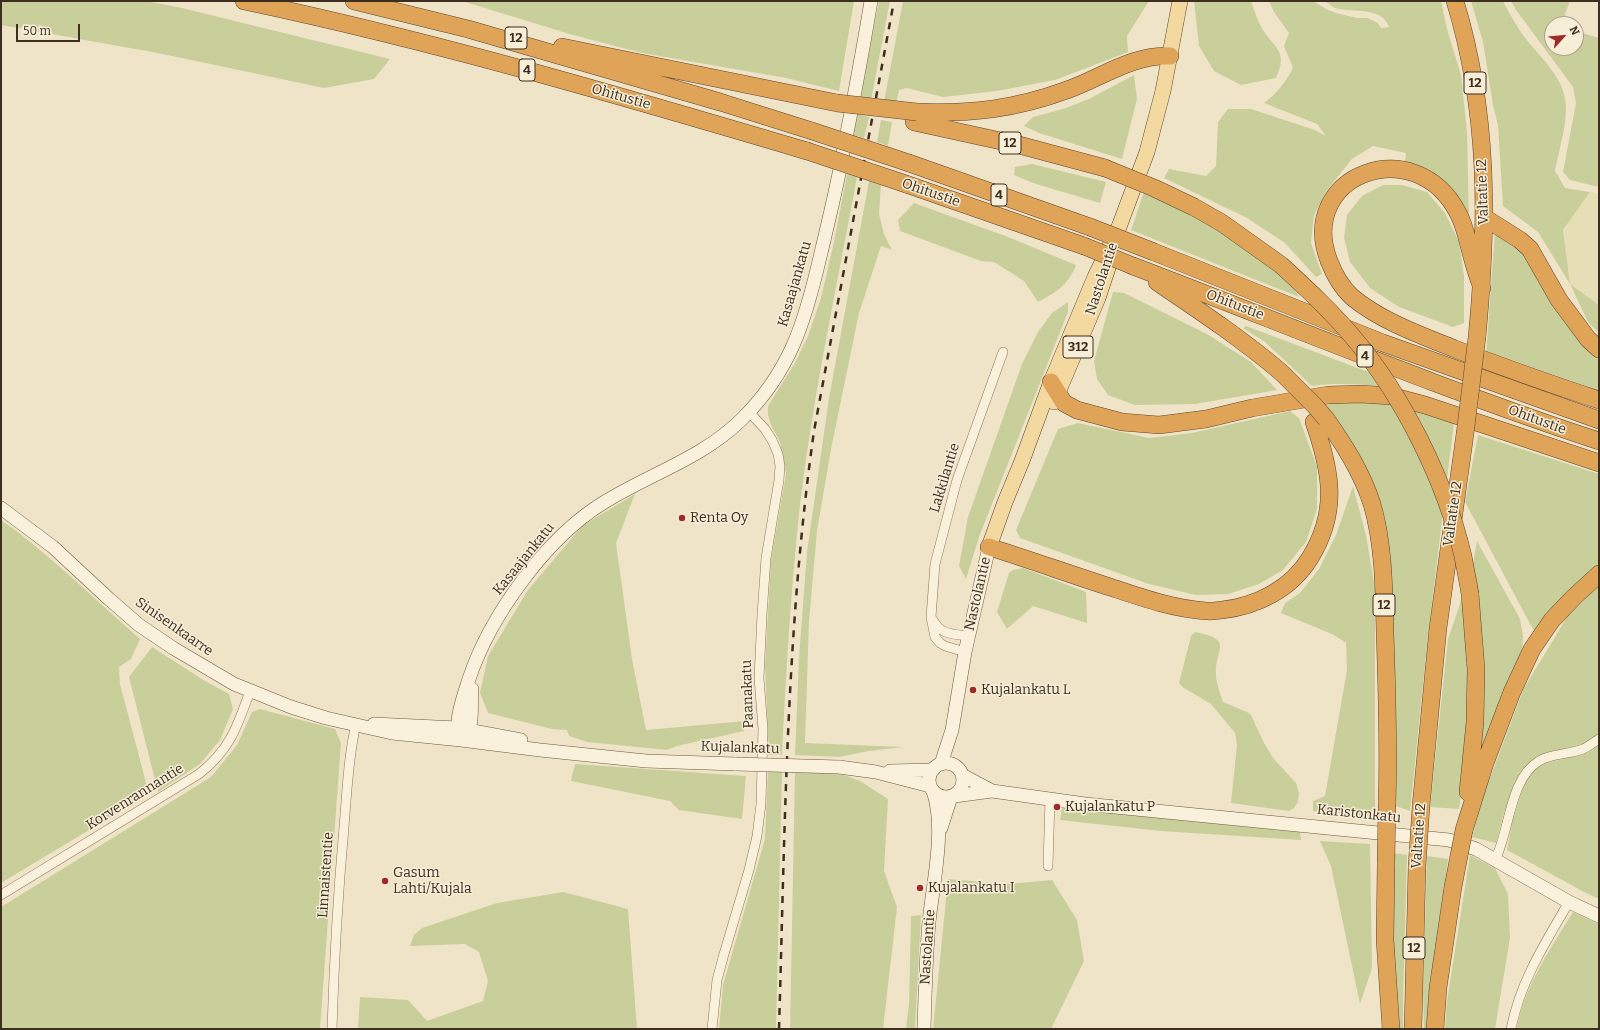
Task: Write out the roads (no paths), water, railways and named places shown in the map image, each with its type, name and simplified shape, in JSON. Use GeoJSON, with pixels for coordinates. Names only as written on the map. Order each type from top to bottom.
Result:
{"type":"FeatureCollection","features":[{"type":"Feature","properties":{"kind":"highway","name":"Ohitustie"},"geometry":{"type":"LineString","coordinates":[[244,1],[546,75],[807,151],[1084,246],[1386,365],[1599,442]]}},
{"type":"Feature","properties":{"kind":"highway","name":"Ohitustie"},"geometry":{"type":"LineString","coordinates":[[354,1],[468,29],[720,102],[909,163],[1090,227],[1383,343],[1599,420]]}},
{"type":"Feature","properties":{"kind":"highway","name":"Valtatie 12"},"geometry":{"type":"LineString","coordinates":[[1413,1029],[1417,866],[1421,806],[1438,628],[1477,337],[1482,288],[1485,218],[1483,168],[1476,89],[1470,55],[1456,1]]}},
{"type":"Feature","properties":{"kind":"highway","name":"12"},"geometry":{"type":"LineString","coordinates":[[468,29],[600,54],[818,100],[916,117],[1105,168],[1154,188],[1194,207],[1222,223],[1281,265],[1309,291],[1353,337],[1396,397],[1412,425],[1439,484],[1451,516],[1462,555],[1470,594],[1476,669],[1475,722],[1464,830],[1453,887],[1438,988],[1435,1029]]}},
{"type":"Feature","properties":{"kind":"highway"},"geometry":{"type":"LineString","coordinates":[[916,117],[1018,105],[1069,89],[1130,62],[1150,56],[1170,56]]}},
{"type":"Feature","properties":{"kind":"highway"},"geometry":{"type":"LineString","coordinates":[[1482,288],[1467,234],[1458,212],[1446,195],[1434,183],[1416,174],[1401,169],[1383,169],[1370,172],[1347,184],[1336,195],[1330,204],[1325,219],[1323,237],[1328,260],[1338,280],[1350,296],[1371,312],[1447,346],[1523,376],[1599,400]]}},
{"type":"Feature","properties":{"kind":"highway"},"geometry":{"type":"LineString","coordinates":[[1485,218],[1520,240],[1530,249],[1559,300],[1588,338],[1599,349]]}},
{"type":"Feature","properties":{"kind":"highway"},"geometry":{"type":"LineString","coordinates":[[989,547],[1118,590],[1177,606],[1208,612],[1231,609],[1250,604],[1273,594],[1292,580],[1307,562],[1319,544],[1326,523],[1330,500],[1329,477],[1320,421],[1307,409],[1282,373],[1255,350],[1221,325],[1133,266]]}},
{"type":"Feature","properties":{"kind":"highway"},"geometry":{"type":"LineString","coordinates":[[1054,388],[1064,403],[1077,410],[1122,422],[1159,425],[1206,419],[1252,408],[1328,395],[1361,394],[1391,396],[1425,405],[1599,463]]}},
{"type":"Feature","properties":{"kind":"highway","name":"12"},"geometry":{"type":"LineString","coordinates":[[1320,421],[1355,462],[1372,505],[1382,563],[1388,717],[1385,940],[1391,1029]]}},
{"type":"Feature","properties":{"kind":"highway"},"geometry":{"type":"LineString","coordinates":[[1464,830],[1485,763],[1512,692],[1532,649],[1552,620],[1599,574]]}},
{"type":"Feature","properties":{"kind":"main road","name":"Nastolantie"},"geometry":{"type":"LineString","coordinates":[[989,547],[1005,502],[1054,388],[1095,277],[1119,227],[1147,152],[1163,91],[1180,1]]}},
{"type":"Feature","properties":{"kind":"street","name":"Kasaajankatu"},"geometry":{"type":"LineString","coordinates":[[462,733],[471,716],[472,682],[479,653],[508,601],[547,552],[563,534],[602,503],[700,452],[718,439],[749,412],[769,387],[787,358],[802,326],[810,301],[833,203],[858,77],[871,1]]}},
{"type":"Feature","properties":{"kind":"street","name":"Lakkilantie"},"geometry":{"type":"LineString","coordinates":[[965,652],[945,646],[935,637],[932,617],[935,564],[957,480],[1003,352]]}},
{"type":"Feature","properties":{"kind":"street","name":"Paanakatu"},"geometry":{"type":"LineString","coordinates":[[712,1029],[717,980],[749,870],[757,836],[761,804],[763,741],[759,678],[762,623],[766,558],[780,466],[778,454],[772,440],[765,429],[749,412]]}},
{"type":"Feature","properties":{"kind":"street","name":"Sinisenkaarre"},"geometry":{"type":"LineString","coordinates":[[1,508],[53,547],[109,600],[139,625],[196,662],[250,691],[308,713],[392,733],[462,733]]}},
{"type":"Feature","properties":{"kind":"street","name":"Nastolantie"},"geometry":{"type":"LineString","coordinates":[[937,767],[952,730],[968,636],[989,547]]}},
{"type":"Feature","properties":{"kind":"street"},"geometry":{"type":"LineString","coordinates":[[932,617],[938,628],[947,633],[968,636]]}},
{"type":"Feature","properties":{"kind":"street","name":"Korvenrannantie"},"geometry":{"type":"LineString","coordinates":[[1,895],[193,778],[212,764],[222,752],[236,729],[250,691]]}},
{"type":"Feature","properties":{"kind":"street","name":"Linnaistentie"},"geometry":{"type":"LineString","coordinates":[[332,1029],[340,872],[349,766],[356,724]]}},
{"type":"Feature","properties":{"kind":"street","name":"Nastolantie"},"geometry":{"type":"LineString","coordinates":[[952,730],[959,771]]}},
{"type":"Feature","properties":{"kind":"street","name":"Kujalankatu"},"geometry":{"type":"LineString","coordinates":[[462,733],[603,756],[646,761],[839,767],[876,772],[932,789]]}},
{"type":"Feature","properties":{"kind":"street"},"geometry":{"type":"LineString","coordinates":[[1495,860],[1500,850],[1508,816],[1523,776],[1539,760],[1584,749],[1599,739]]}},
{"type":"Feature","properties":{"kind":"street"},"geometry":{"type":"LineString","coordinates":[[947,763],[959,771],[963,785],[961,789],[952,796],[943,797],[932,789],[930,778],[937,767],[947,763]]}},
{"type":"Feature","properties":{"kind":"street","name":"Kujalankatu"},"geometry":{"type":"LineString","coordinates":[[876,772],[937,767]]}},
{"type":"Feature","properties":{"kind":"street","name":"Karistonkatu"},"geometry":{"type":"LineString","coordinates":[[959,771],[992,791]]}},
{"type":"Feature","properties":{"kind":"street","name":"Nastolantie"},"geometry":{"type":"LineString","coordinates":[[924,1029],[925,980],[929,923],[938,841],[936,800],[932,789]]}},
{"type":"Feature","properties":{"kind":"street","name":"Karistonkatu"},"geometry":{"type":"LineString","coordinates":[[952,796],[992,791],[1050,799],[1443,839],[1476,849],[1569,902],[1599,916]]}},
{"type":"Feature","properties":{"kind":"street","name":"Nastolantie"},"geometry":{"type":"LineString","coordinates":[[938,841],[952,796]]}},
{"type":"Feature","properties":{"kind":"street"},"geometry":{"type":"LineString","coordinates":[[1048,866],[1050,799]]}},
{"type":"Feature","properties":{"kind":"street"},"geometry":{"type":"LineString","coordinates":[[1511,1029],[1522,988],[1540,952],[1569,902]]}},
{"type":"Feature","properties":{"kind":"railway"},"geometry":{"type":"LineString","coordinates":[[779,1029],[788,729],[792,654],[805,505],[814,431],[894,1]]}},
{"type":"Feature","properties":{"kind":"place","name":"Renta Oy"},"geometry":{"type":"Point","coordinates":[682,518]}},
{"type":"Feature","properties":{"kind":"place","name":"Kujalankatu L"},"geometry":{"type":"Point","coordinates":[973,690]}},
{"type":"Feature","properties":{"kind":"place","name":"Kujalankatu P"},"geometry":{"type":"Point","coordinates":[1057,807]}},
{"type":"Feature","properties":{"kind":"place","name":"Gasum Lahti/Kujala"},"geometry":{"type":"Point","coordinates":[385,881]}},
{"type":"Feature","properties":{"kind":"place","name":"Kujalankatu I"},"geometry":{"type":"Point","coordinates":[920,888]}}]}
